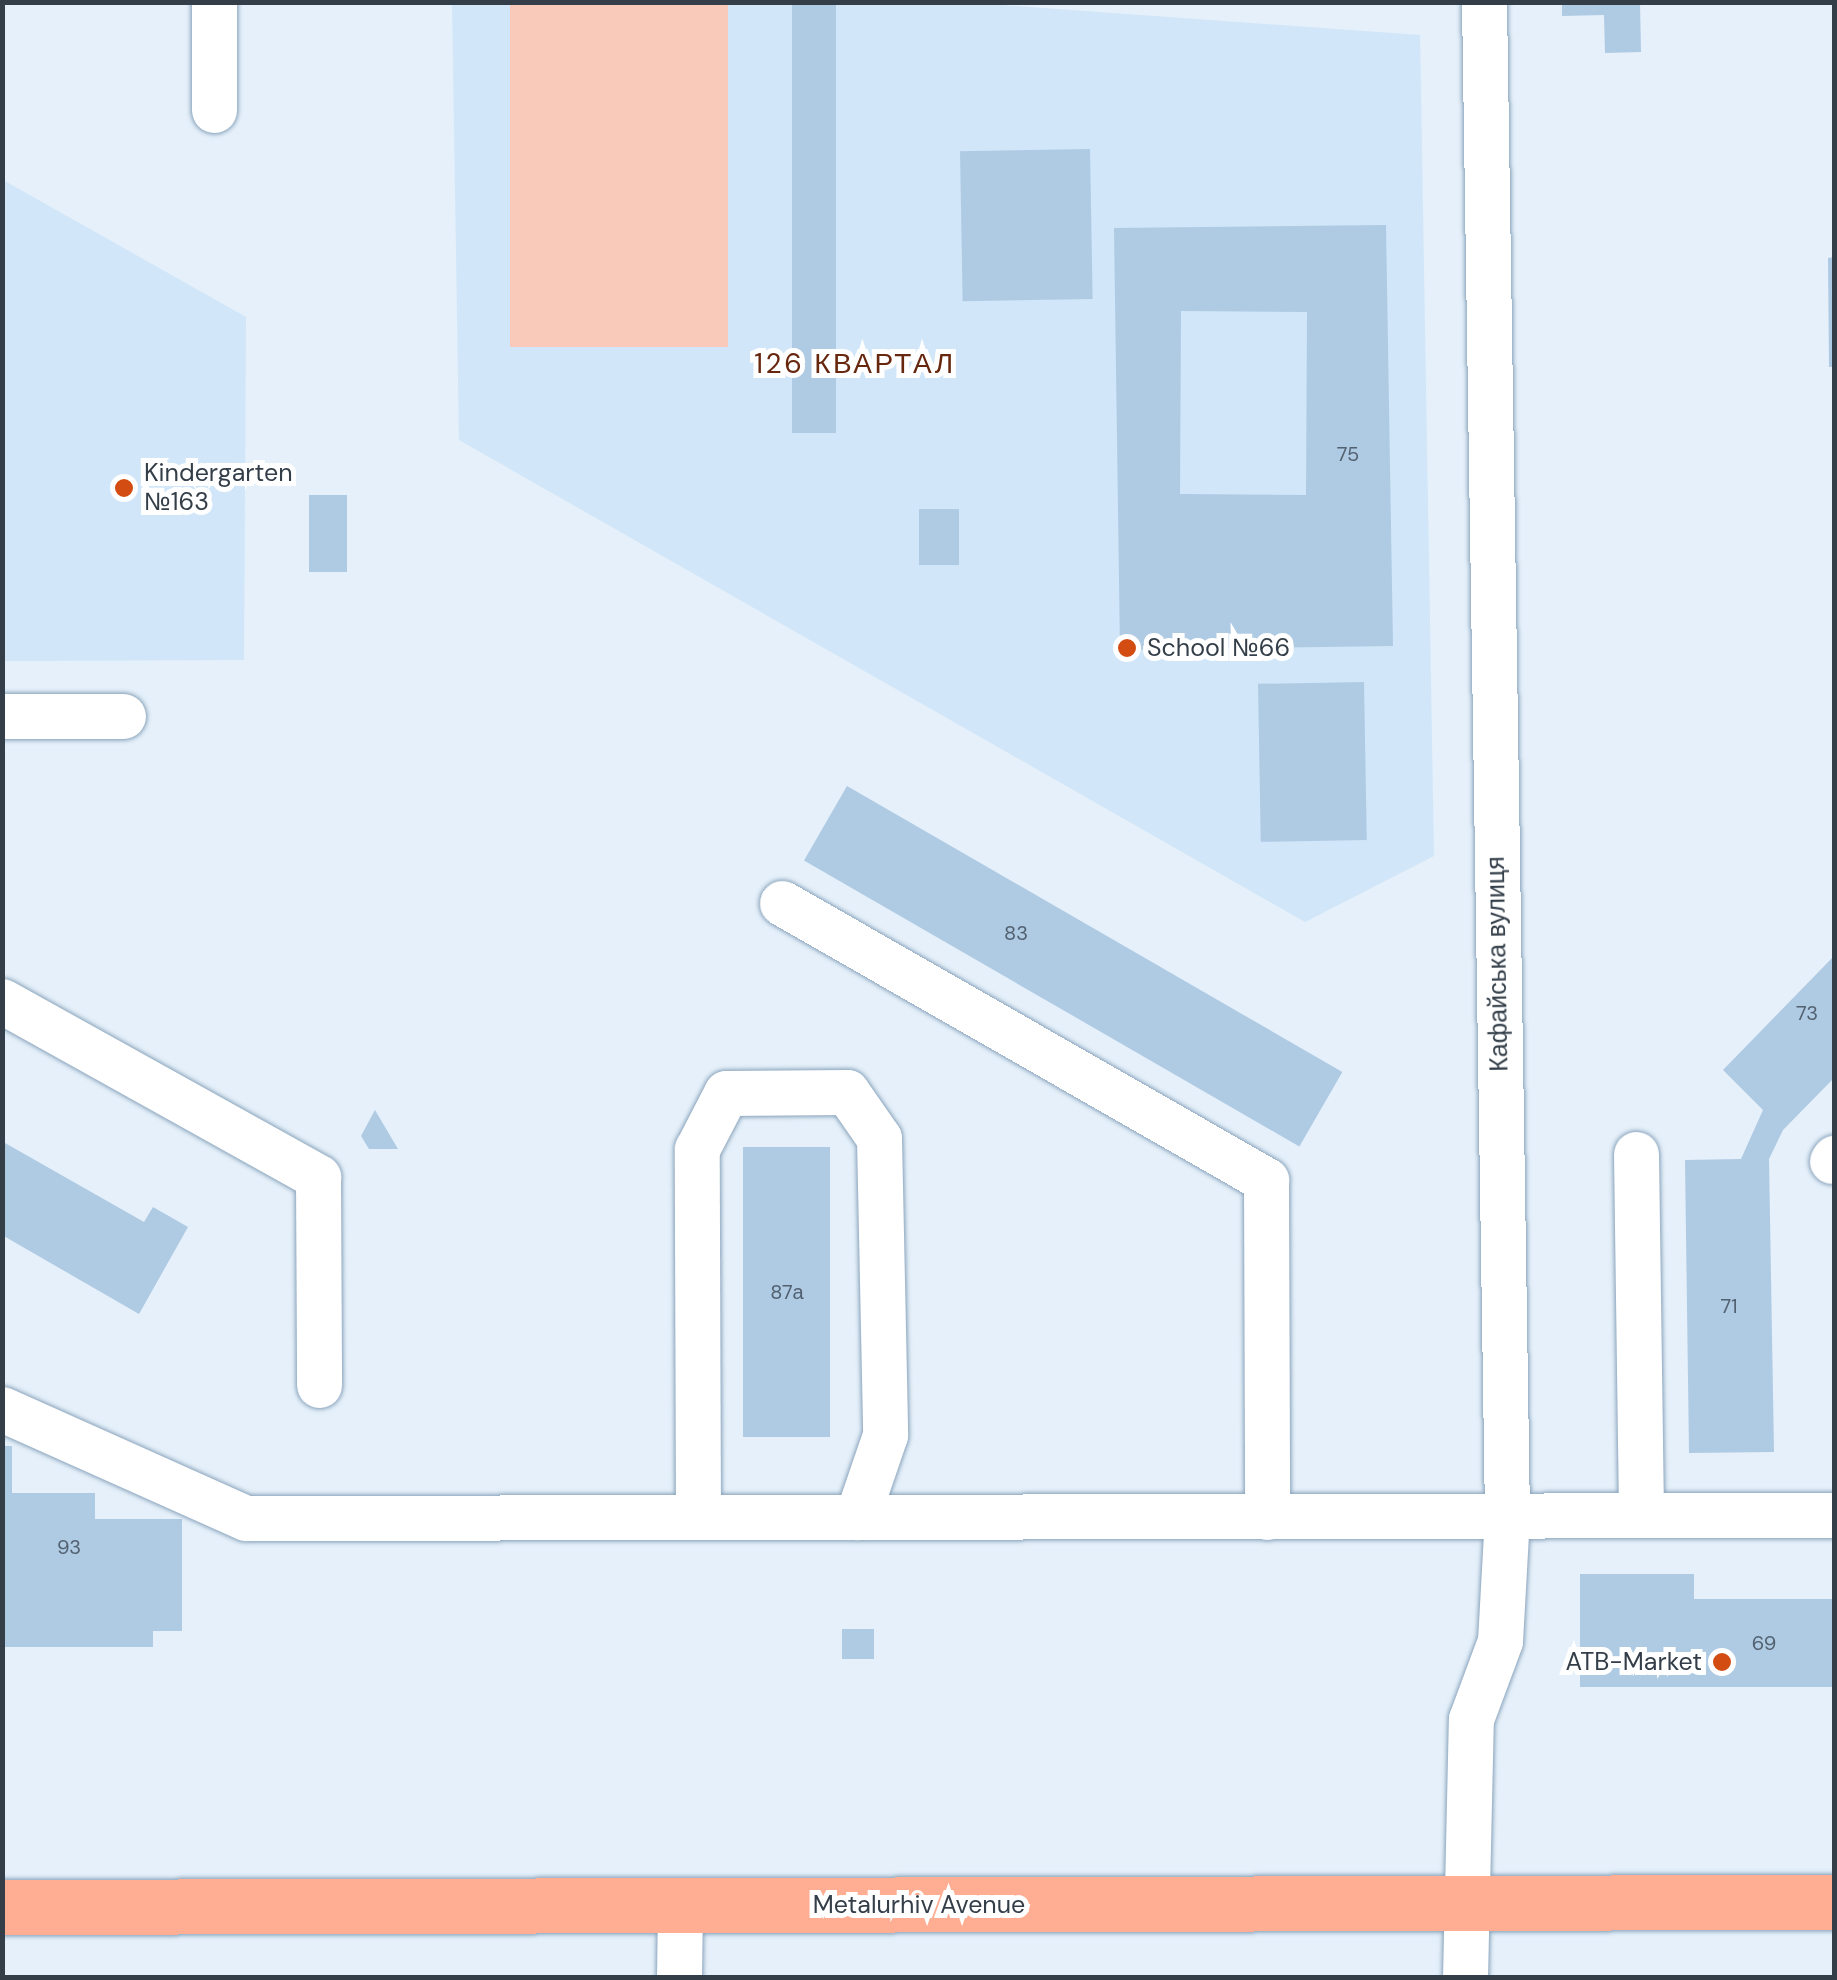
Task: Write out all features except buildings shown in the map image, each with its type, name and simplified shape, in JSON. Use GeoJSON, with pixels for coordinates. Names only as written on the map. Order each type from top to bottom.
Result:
{"type":"FeatureCollection","features":[{"type":"Feature","properties":{"kind":"highway","name":"Metalurhiv Avenue"},"geometry":{"type":"LineString","coordinates":[[2,1907],[1834,1902]]}},
{"type":"Feature","properties":{"kind":"street"},"geometry":{"type":"LineString","coordinates":[[214,2],[214,110]]}},
{"type":"Feature","properties":{"kind":"street","name":"Кафайська вулиця"},"geometry":{"type":"LineString","coordinates":[[1466,1978],[1471,1719],[1500,1641],[1507,1516],[1484,2]]}},
{"type":"Feature","properties":{"kind":"street"},"geometry":{"type":"LineString","coordinates":[[2,716],[123,716]]}},
{"type":"Feature","properties":{"kind":"street"},"geometry":{"type":"LineString","coordinates":[[782,903],[1266,1180],[1267,1516]]}},
{"type":"Feature","properties":{"kind":"street"},"geometry":{"type":"LineString","coordinates":[[6,1010],[318,1178],[319,1385]]}},
{"type":"Feature","properties":{"kind":"street"},"geometry":{"type":"LineString","coordinates":[[698,1517],[697,1149],[726,1093],[848,1092],[878,1138],[885,1435],[857,1517]]}},
{"type":"Feature","properties":{"kind":"street"},"geometry":{"type":"LineString","coordinates":[[1636,1154],[1641,1515]]}},
{"type":"Feature","properties":{"kind":"street"},"geometry":{"type":"LineString","coordinates":[[2,1409],[246,1518],[1834,1515]]}},
{"type":"Feature","properties":{"kind":"street"},"geometry":{"type":"LineString","coordinates":[[679,1978],[680,1906]]}},
{"type":"Feature","properties":{"kind":"shaded area","name":"School №66"},"geometry":{"type":"Polygon","coordinates":[[[960,2],[1420,35],[1434,856],[1305,922],[459,440],[452,3],[960,2]]]}},
{"type":"Feature","properties":{"kind":"shaded area"},"geometry":{"type":"Polygon","coordinates":[[[510,3],[728,3],[728,347],[510,347],[510,3]]]}},
{"type":"Feature","properties":{"kind":"shaded area","name":"Kindergarten №163"},"geometry":{"type":"Polygon","coordinates":[[[3,180],[246,317],[244,660],[3,661],[3,180]]]}},
{"type":"Feature","properties":{"kind":"shaded area"},"geometry":{"type":"Polygon","coordinates":[[[1834,1976],[1834,1978],[1475,1977],[1834,1976]]]}},
{"type":"Feature","properties":{"kind":"place","name":"Kindergarten №163"},"geometry":{"type":"Point","coordinates":[124,488]}},
{"type":"Feature","properties":{"kind":"place","name":"School №66"},"geometry":{"type":"Point","coordinates":[1127,648]}},
{"type":"Feature","properties":{"kind":"place","name":"ATB-Market"},"geometry":{"type":"Point","coordinates":[1722,1662]}},
{"type":"Feature","properties":{"kind":"district","name":"126 КВАРТАЛ"},"geometry":{"type":"Point","coordinates":[855,364]}}]}
